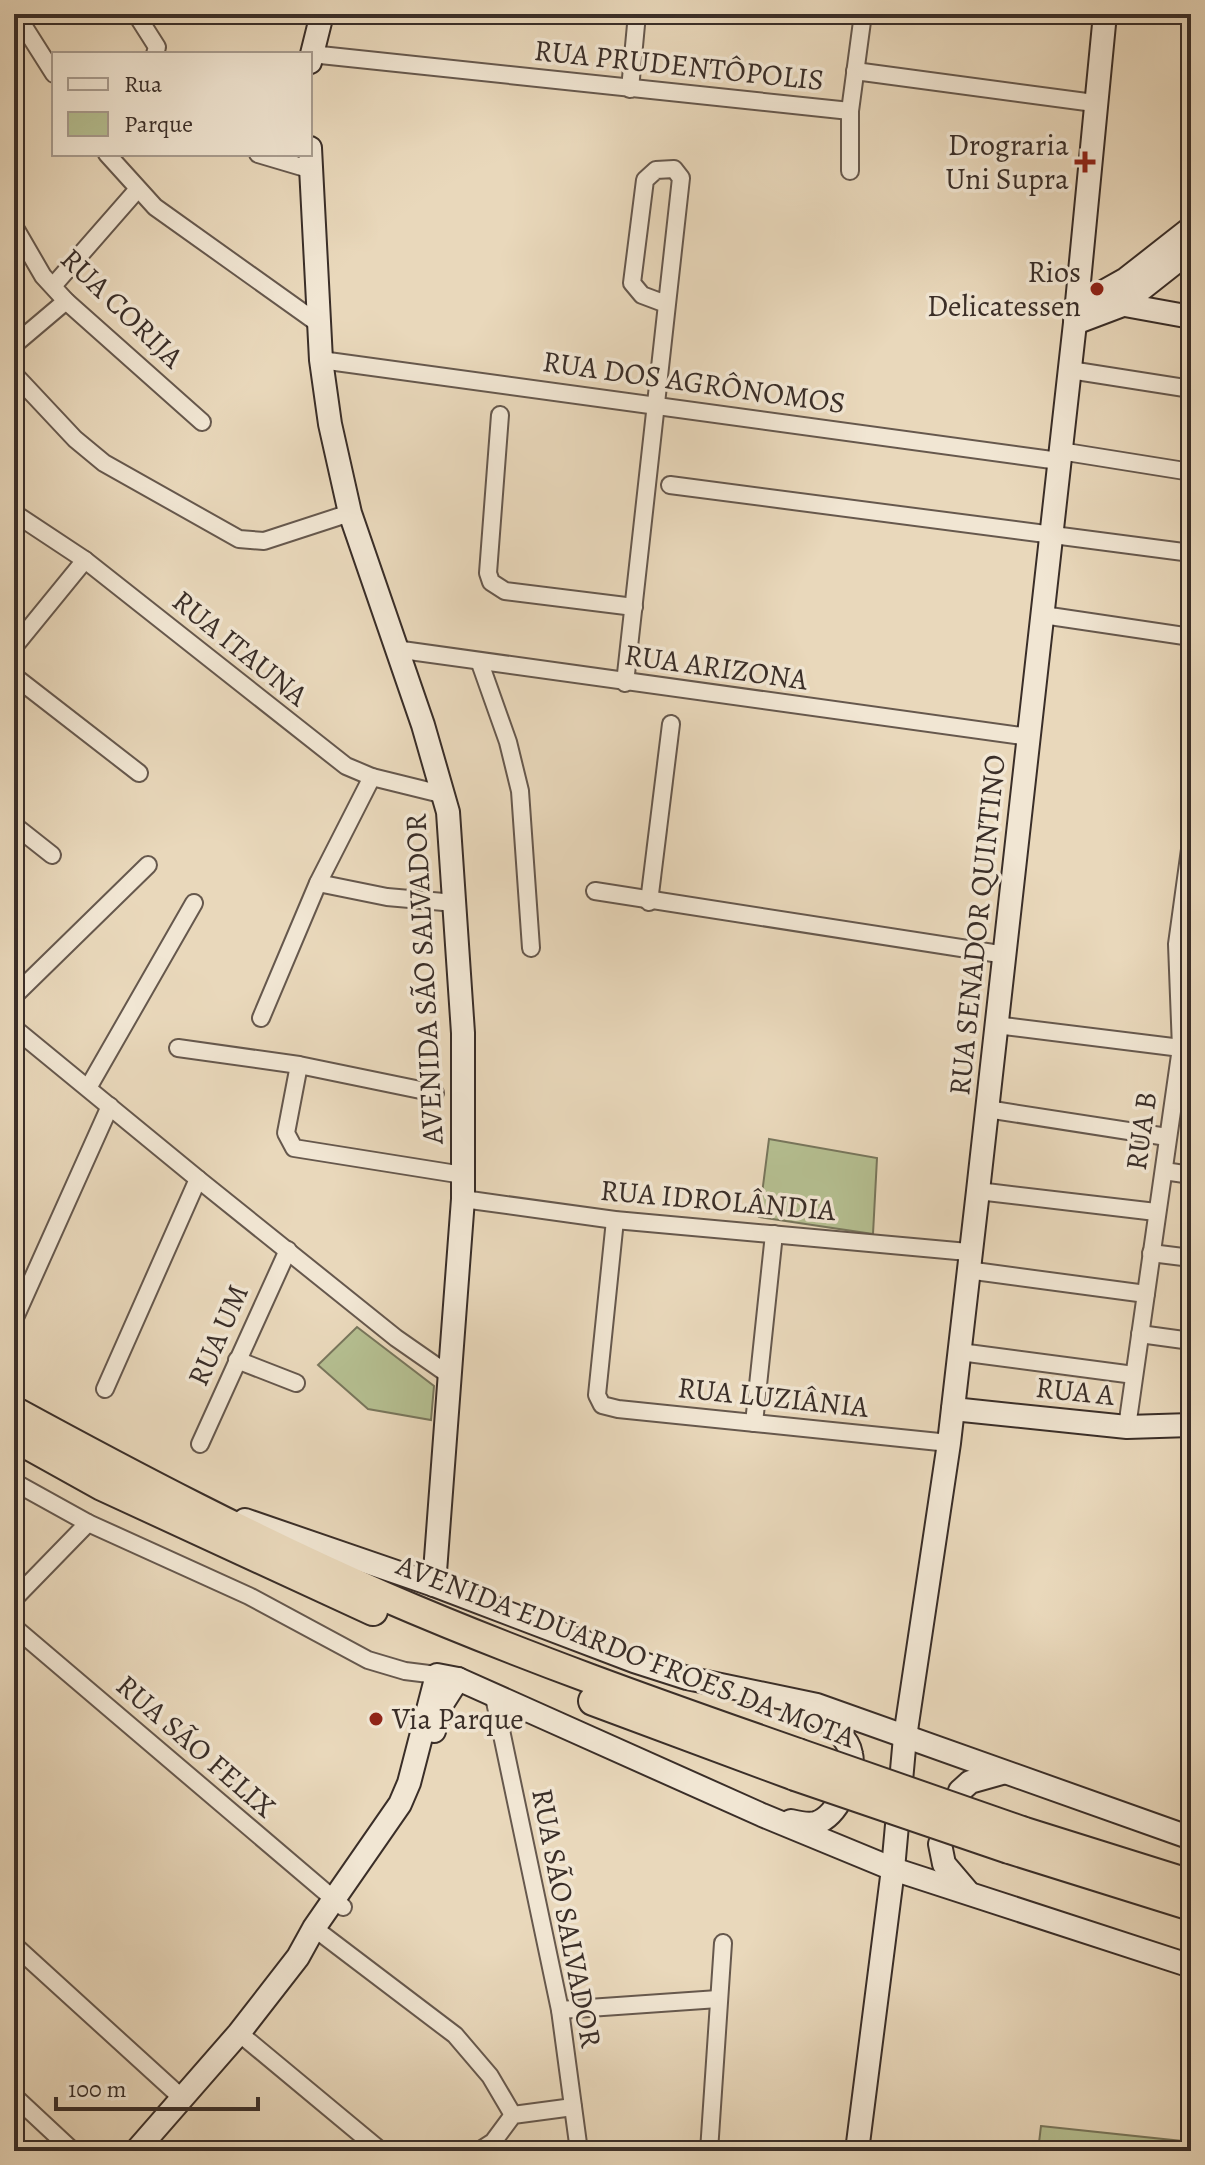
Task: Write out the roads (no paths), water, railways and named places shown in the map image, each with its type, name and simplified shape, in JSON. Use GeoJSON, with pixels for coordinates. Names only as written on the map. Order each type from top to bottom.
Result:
{"type":"FeatureCollection","features":[{"type":"Feature","properties":{"kind":"highway","name":"AVENIDA EDUARDO FROES DA MOTA"},"geometry":{"type":"LineString","coordinates":[[14,1411],[158,1490],[383,1596],[796,1765]]}},
{"type":"Feature","properties":{"kind":"highway","name":"AVENIDA EDUARDO FROES DA MOTA"},"geometry":{"type":"LineString","coordinates":[[14,1437],[102,1486],[304,1582],[573,1694],[796,1765],[1015,1840],[1191,1906]]}},
{"type":"Feature","properties":{"kind":"highway","name":"AVENIDA EDUARDO FROES DA MOTA"},"geometry":{"type":"LineString","coordinates":[[1015,1840],[1191,1884]]}},
{"type":"Feature","properties":{"kind":"street"},"geometry":{"type":"LineString","coordinates":[[16,14],[52,71]]}},
{"type":"Feature","properties":{"kind":"street"},"geometry":{"type":"LineString","coordinates":[[136,14],[157,47],[156,52]]}},
{"type":"Feature","properties":{"kind":"street"},"geometry":{"type":"LineString","coordinates":[[312,54],[322,14]]}},
{"type":"Feature","properties":{"kind":"street"},"geometry":{"type":"LineString","coordinates":[[630,89],[637,14]]}},
{"type":"Feature","properties":{"kind":"street"},"geometry":{"type":"LineString","coordinates":[[850,171],[850,111],[863,14]]}},
{"type":"Feature","properties":{"kind":"street","name":"RUA SENADOR QUINTINO"},"geometry":{"type":"LineString","coordinates":[[857,2151],[892,1880],[905,1737],[960,1352],[1070,370],[1105,14]]}},
{"type":"Feature","properties":{"kind":"street","name":"RUA PRUDENTÔPOLIS"},"geometry":{"type":"LineString","coordinates":[[312,58],[850,111]]}},
{"type":"Feature","properties":{"kind":"street"},"geometry":{"type":"LineString","coordinates":[[855,71],[1094,103]]}},
{"type":"Feature","properties":{"kind":"street"},"geometry":{"type":"LineString","coordinates":[[109,156],[137,190],[319,324]]}},
{"type":"Feature","properties":{"kind":"street"},"geometry":{"type":"LineString","coordinates":[[279,156],[311,159]]}},
{"type":"Feature","properties":{"kind":"street","name":"AVENIDA SÃO SALVADOR"},"geometry":{"type":"LineString","coordinates":[[311,159],[321,360],[350,513],[445,795],[455,903],[463,1033],[463,1199],[434,1585]]}},
{"type":"Feature","properties":{"kind":"street"},"geometry":{"type":"LineString","coordinates":[[625,683],[681,178],[674,169],[656,170],[645,180],[632,283],[642,295],[666,304]]}},
{"type":"Feature","properties":{"kind":"street"},"geometry":{"type":"LineString","coordinates":[[53,286],[137,190]]}},
{"type":"Feature","properties":{"kind":"street","name":"RUA CORIJA"},"geometry":{"type":"LineString","coordinates":[[14,226],[66,301],[202,422]]}},
{"type":"Feature","properties":{"kind":"street"},"geometry":{"type":"LineString","coordinates":[[1110,301],[1191,228]]}},
{"type":"Feature","properties":{"kind":"street"},"geometry":{"type":"LineString","coordinates":[[1075,315],[1157,276],[1191,250]]}},
{"type":"Feature","properties":{"kind":"street"},"geometry":{"type":"LineString","coordinates":[[1157,276],[1155,292],[1159,300],[1191,315]]}},
{"type":"Feature","properties":{"kind":"street"},"geometry":{"type":"LineString","coordinates":[[14,345],[66,301]]}},
{"type":"Feature","properties":{"kind":"street"},"geometry":{"type":"LineString","coordinates":[[1110,301],[1191,315]]}},
{"type":"Feature","properties":{"kind":"street","name":"RUA DOS AGRÔNOMOS"},"geometry":{"type":"LineString","coordinates":[[321,360],[1191,472]]}},
{"type":"Feature","properties":{"kind":"street"},"geometry":{"type":"LineString","coordinates":[[1070,370],[1191,389]]}},
{"type":"Feature","properties":{"kind":"street"},"geometry":{"type":"LineString","coordinates":[[14,374],[75,439],[104,463],[239,539],[264,541],[350,513]]}},
{"type":"Feature","properties":{"kind":"street"},"geometry":{"type":"LineString","coordinates":[[500,415],[488,573],[491,582],[505,591],[634,607]]}},
{"type":"Feature","properties":{"kind":"street"},"geometry":{"type":"LineString","coordinates":[[670,485],[1191,553]]}},
{"type":"Feature","properties":{"kind":"street","name":"RUA ITAUNA"},"geometry":{"type":"LineString","coordinates":[[14,513],[85,560],[328,754],[372,777],[445,795]]}},
{"type":"Feature","properties":{"kind":"street"},"geometry":{"type":"LineString","coordinates":[[14,647],[85,560]]}},
{"type":"Feature","properties":{"kind":"street"},"geometry":{"type":"LineString","coordinates":[[1043,615],[1191,637]]}},
{"type":"Feature","properties":{"kind":"street","name":"RUA ARIZONA"},"geometry":{"type":"LineString","coordinates":[[395,649],[1029,737]]}},
{"type":"Feature","properties":{"kind":"street"},"geometry":{"type":"LineString","coordinates":[[480,663],[508,742],[520,791],[531,948]]}},
{"type":"Feature","properties":{"kind":"street"},"geometry":{"type":"LineString","coordinates":[[14,676],[139,773]]}},
{"type":"Feature","properties":{"kind":"street"},"geometry":{"type":"LineString","coordinates":[[649,902],[671,724]]}},
{"type":"Feature","properties":{"kind":"street"},"geometry":{"type":"LineString","coordinates":[[261,1018],[318,883],[372,777]]}},
{"type":"Feature","properties":{"kind":"street"},"geometry":{"type":"LineString","coordinates":[[15,828],[52,855]]}},
{"type":"Feature","properties":{"kind":"street","name":"RUA B"},"geometry":{"type":"LineString","coordinates":[[1127,1427],[1167,1137],[1183,1094],[1177,944],[1191,842]]}},
{"type":"Feature","properties":{"kind":"street"},"geometry":{"type":"LineString","coordinates":[[14,996],[148,865]]}},
{"type":"Feature","properties":{"kind":"street"},"geometry":{"type":"LineString","coordinates":[[318,883],[387,897],[455,903]]}},
{"type":"Feature","properties":{"kind":"street"},"geometry":{"type":"LineString","coordinates":[[595,891],[649,902],[1006,955]]}},
{"type":"Feature","properties":{"kind":"street"},"geometry":{"type":"LineString","coordinates":[[88,1088],[194,903]]}},
{"type":"Feature","properties":{"kind":"street"},"geometry":{"type":"LineString","coordinates":[[996,1025],[1181,1048]]}},
{"type":"Feature","properties":{"kind":"street"},"geometry":{"type":"LineString","coordinates":[[15,1034],[88,1088],[396,1338],[452,1377]]}},
{"type":"Feature","properties":{"kind":"street"},"geometry":{"type":"LineString","coordinates":[[178,1048],[299,1065],[435,1093]]}},
{"type":"Feature","properties":{"kind":"street"},"geometry":{"type":"LineString","coordinates":[[299,1065],[286,1133],[294,1148],[301,1152],[463,1175]]}},
{"type":"Feature","properties":{"kind":"street"},"geometry":{"type":"LineString","coordinates":[[14,1320],[110,1106]]}},
{"type":"Feature","properties":{"kind":"street"},"geometry":{"type":"LineString","coordinates":[[987,1109],[1167,1137]]}},
{"type":"Feature","properties":{"kind":"street"},"geometry":{"type":"LineString","coordinates":[[1164,1171],[1191,1175]]}},
{"type":"Feature","properties":{"kind":"street"},"geometry":{"type":"LineString","coordinates":[[105,1389],[198,1179]]}},
{"type":"Feature","properties":{"kind":"street"},"geometry":{"type":"LineString","coordinates":[[978,1191],[1156,1212]]}},
{"type":"Feature","properties":{"kind":"street","name":"RUA IDROLÂNDIA"},"geometry":{"type":"LineString","coordinates":[[463,1199],[615,1220],[774,1234],[968,1261],[1146,1294]]}},
{"type":"Feature","properties":{"kind":"street","name":"RUA LUZIÂNIA"},"geometry":{"type":"LineString","coordinates":[[615,1220],[597,1395],[602,1405],[949,1443]]}},
{"type":"Feature","properties":{"kind":"street"},"geometry":{"type":"LineString","coordinates":[[754,1423],[774,1234]]}},
{"type":"Feature","properties":{"kind":"street","name":"RUA UM"},"geometry":{"type":"LineString","coordinates":[[200,1444],[288,1250]]}},
{"type":"Feature","properties":{"kind":"street"},"geometry":{"type":"LineString","coordinates":[[1151,1253],[1191,1258]]}},
{"type":"Feature","properties":{"kind":"street"},"geometry":{"type":"LineString","coordinates":[[1140,1334],[1191,1341]]}},
{"type":"Feature","properties":{"kind":"street"},"geometry":{"type":"LineString","coordinates":[[960,1352],[1134,1375]]}},
{"type":"Feature","properties":{"kind":"street"},"geometry":{"type":"LineString","coordinates":[[237,1360],[296,1383]]}},
{"type":"Feature","properties":{"kind":"street","name":"RUA A"},"geometry":{"type":"LineString","coordinates":[[953,1409],[1127,1427],[1191,1425]]}},
{"type":"Feature","properties":{"kind":"street"},"geometry":{"type":"LineString","coordinates":[[14,1482],[88,1523],[249,1596],[368,1660],[405,1671],[448,1677],[864,1857],[892,1880],[915,1876],[1191,1966]]}},
{"type":"Feature","properties":{"kind":"street"},"geometry":{"type":"LineString","coordinates":[[158,1490],[434,1585],[674,1674],[798,1701],[1191,1838]]}},
{"type":"Feature","properties":{"kind":"street"},"geometry":{"type":"LineString","coordinates":[[14,1599],[88,1523]]}},
{"type":"Feature","properties":{"kind":"street","name":"RUA SÃO FELIX"},"geometry":{"type":"LineString","coordinates":[[14,1627],[338,1904]]}},
{"type":"Feature","properties":{"kind":"street"},"geometry":{"type":"LineString","coordinates":[[136,2151],[239,2033],[318,1932],[384,1840],[409,1783],[448,1677]]}},
{"type":"Feature","properties":{"kind":"street","name":"RUA SÃO SALVADOR"},"geometry":{"type":"LineString","coordinates":[[494,1697],[560,2010],[579,2151]]}},
{"type":"Feature","properties":{"kind":"street"},"geometry":{"type":"LineString","coordinates":[[762,1815],[816,1823],[840,1800],[846,1784],[852,1764],[846,1743],[826,1722],[798,1701]]}},
{"type":"Feature","properties":{"kind":"street"},"geometry":{"type":"LineString","coordinates":[[902,1775],[917,1756],[935,1749]]}},
{"type":"Feature","properties":{"kind":"street"},"geometry":{"type":"LineString","coordinates":[[972,1894],[944,1864],[940,1844],[960,1791],[970,1782],[1002,1773]]}},
{"type":"Feature","properties":{"kind":"street"},"geometry":{"type":"LineString","coordinates":[[864,1857],[881,1855],[896,1842]]}},
{"type":"Feature","properties":{"kind":"street"},"geometry":{"type":"LineString","coordinates":[[318,1932],[455,2035],[490,2076],[513,2115]]}},
{"type":"Feature","properties":{"kind":"street"},"geometry":{"type":"LineString","coordinates":[[709,2151],[723,1943]]}},
{"type":"Feature","properties":{"kind":"street"},"geometry":{"type":"LineString","coordinates":[[14,1945],[182,2098]]}},
{"type":"Feature","properties":{"kind":"street"},"geometry":{"type":"LineString","coordinates":[[560,2010],[718,1999]]}},
{"type":"Feature","properties":{"kind":"street"},"geometry":{"type":"LineString","coordinates":[[239,2033],[381,2151]]}},
{"type":"Feature","properties":{"kind":"street"},"geometry":{"type":"LineString","coordinates":[[14,2096],[73,2151]]}},
{"type":"Feature","properties":{"kind":"street"},"geometry":{"type":"LineString","coordinates":[[513,2115],[573,2107]]}},
{"type":"Feature","properties":{"kind":"street"},"geometry":{"type":"LineString","coordinates":[[479,2151],[506,2129],[513,2115]]}},
{"type":"Feature","properties":{"kind":"place","name":"Drograria Uni Supra"},"geometry":{"type":"Point","coordinates":[1085,162]}},
{"type":"Feature","properties":{"kind":"place","name":"Rios Delicatessen"},"geometry":{"type":"Point","coordinates":[1097,289]}},
{"type":"Feature","properties":{"kind":"place","name":"Via Parque"},"geometry":{"type":"Point","coordinates":[376,1719]}}]}
